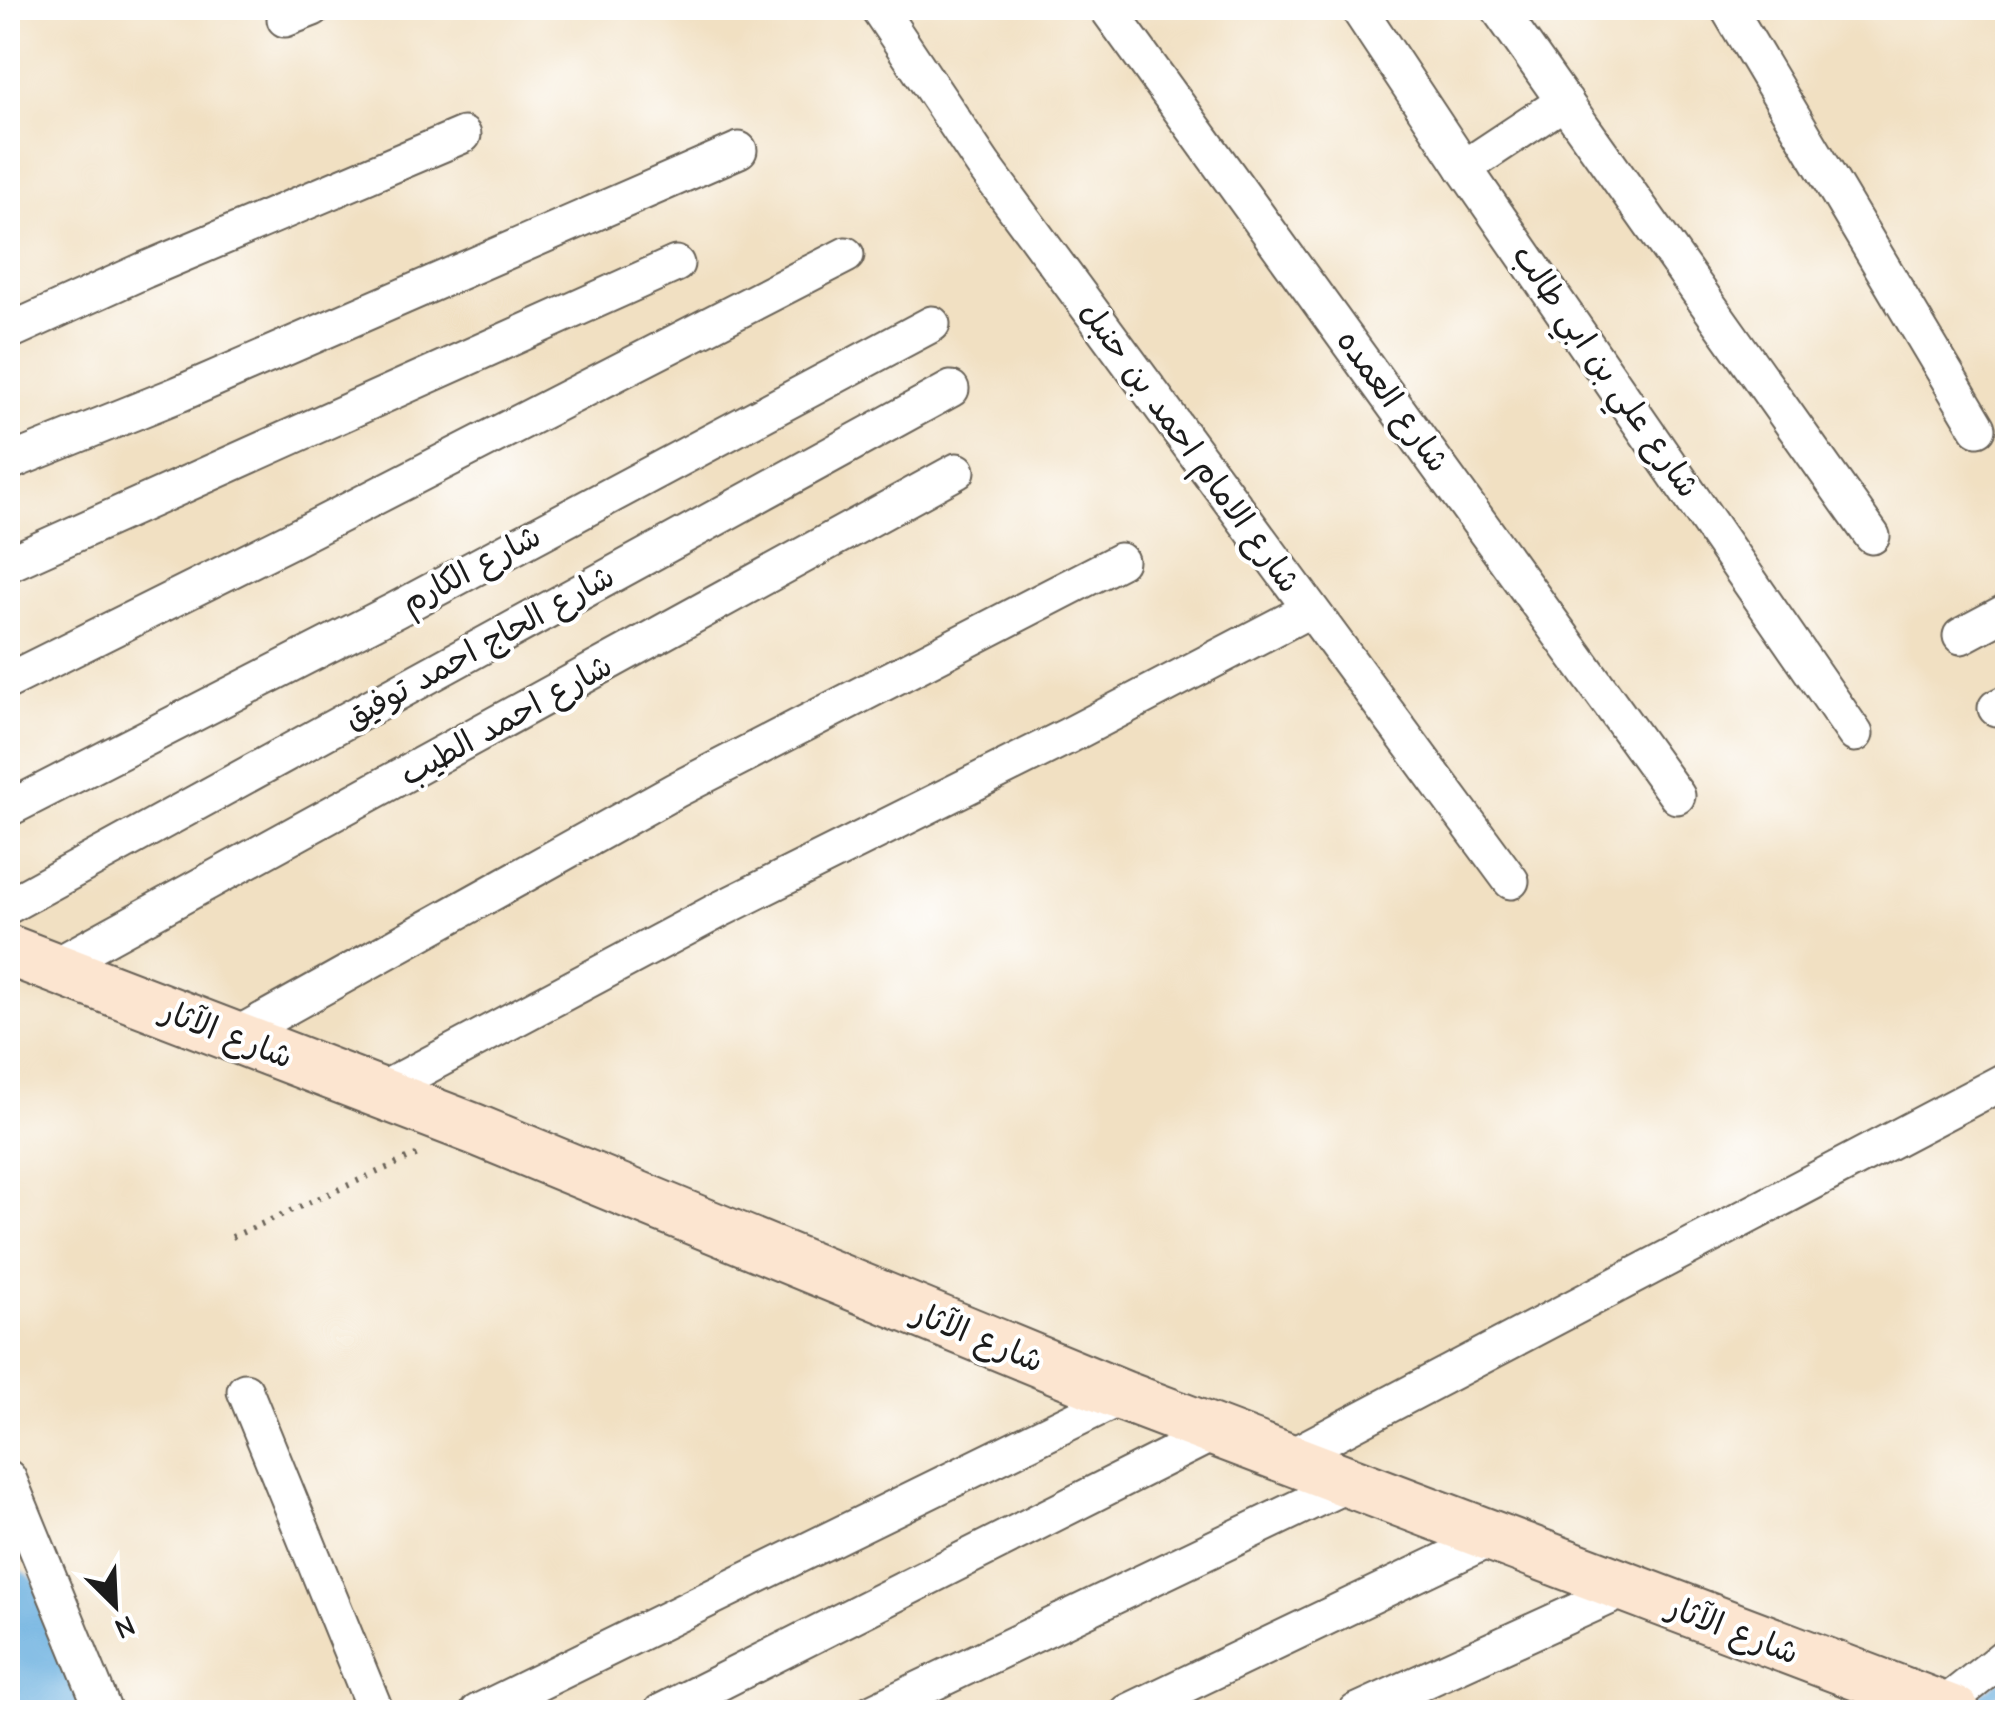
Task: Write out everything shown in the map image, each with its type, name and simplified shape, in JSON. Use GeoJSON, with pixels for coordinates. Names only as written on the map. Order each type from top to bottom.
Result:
{"type":"FeatureCollection","features":[{"type":"Feature","properties":{"kind":"main road","name":"شارع الآثار"},"geometry":{"type":"LineString","coordinates":[[8,950],[474,1129],[1123,1396],[1935,1709]]}},
{"type":"Feature","properties":{"kind":"street","name":"شارع الامام احمد بن حنبل"},"geometry":{"type":"LineString","coordinates":[[878,8],[984,166],[1510,881]]}},
{"type":"Feature","properties":{"kind":"street","name":"شارع العمده"},"geometry":{"type":"LineString","coordinates":[[1107,8],[1677,796]]}},
{"type":"Feature","properties":{"kind":"street","name":"شارع علي بن ابي طالب"},"geometry":{"type":"LineString","coordinates":[[1358,8],[1855,734]]}},
{"type":"Feature","properties":{"kind":"street"},"geometry":{"type":"LineString","coordinates":[[1498,8],[1872,536]]}},
{"type":"Feature","properties":{"kind":"street"},"geometry":{"type":"LineString","coordinates":[[1728,8],[1978,428]]}},
{"type":"Feature","properties":{"kind":"street"},"geometry":{"type":"LineString","coordinates":[[1464,168],[1565,100]]}},
{"type":"Feature","properties":{"kind":"street"},"geometry":{"type":"LineString","coordinates":[[8,332],[462,135]]}},
{"type":"Feature","properties":{"kind":"street"},"geometry":{"type":"LineString","coordinates":[[8,463],[198,386],[738,150]]}},
{"type":"Feature","properties":{"kind":"street"},"geometry":{"type":"LineString","coordinates":[[8,681],[292,540],[846,255]]}},
{"type":"Feature","properties":{"kind":"street"},"geometry":{"type":"LineString","coordinates":[[8,564],[676,264]]}},
{"type":"Feature","properties":{"kind":"street","name":"شارع الكارم"},"geometry":{"type":"LineString","coordinates":[[8,809],[396,610],[932,324]]}},
{"type":"Feature","properties":{"kind":"street","name":"شارع الحاج احمد توفيق"},"geometry":{"type":"LineString","coordinates":[[8,906],[950,389]]}},
{"type":"Feature","properties":{"kind":"street","name":"شارع احمد الطيب"},"geometry":{"type":"LineString","coordinates":[[54,967],[957,471]]}},
{"type":"Feature","properties":{"kind":"street"},"geometry":{"type":"LineString","coordinates":[[233,1037],[676,790],[1120,560]]}},
{"type":"Feature","properties":{"kind":"street"},"geometry":{"type":"LineString","coordinates":[[378,1092],[720,909],[1068,736],[1309,610]]}},
{"type":"Feature","properties":{"kind":"street"},"geometry":{"type":"LineString","coordinates":[[1961,636],[2008,611]]}},
{"type":"Feature","properties":{"kind":"street"},"geometry":{"type":"LineString","coordinates":[[1286,1459],[2008,1079]]}},
{"type":"Feature","properties":{"kind":"street"},"geometry":{"type":"LineString","coordinates":[[245,1391],[376,1712]]}},
{"type":"Feature","properties":{"kind":"street"},"geometry":{"type":"LineString","coordinates":[[478,1712],[1123,1396]]}},
{"type":"Feature","properties":{"kind":"street"},"geometry":{"type":"LineString","coordinates":[[662,1712],[1216,1432]]}},
{"type":"Feature","properties":{"kind":"street"},"geometry":{"type":"LineString","coordinates":[[8,1478],[104,1712]]}},
{"type":"Feature","properties":{"kind":"street"},"geometry":{"type":"LineString","coordinates":[[872,1712],[1350,1483]]}},
{"type":"Feature","properties":{"kind":"street"},"geometry":{"type":"LineString","coordinates":[[1128,1712],[1492,1538]]}},
{"type":"Feature","properties":{"kind":"street"},"geometry":{"type":"LineString","coordinates":[[1356,1712],[1626,1589]]}},
{"type":"Feature","properties":{"kind":"street"},"geometry":{"type":"LineString","coordinates":[[1935,1709],[2008,1654]]}},
{"type":"Feature","properties":{"kind":"path"},"geometry":{"type":"LineString","coordinates":[[232,1237],[474,1129]]}},
{"type":"Feature","properties":{"kind":"waterway"},"geometry":{"type":"LineString","coordinates":[[8,1604],[52,1712]]}},
{"type":"Feature","properties":{"kind":"waterway"},"geometry":{"type":"LineString","coordinates":[[1965,1712],[2008,1681]]}}]}
